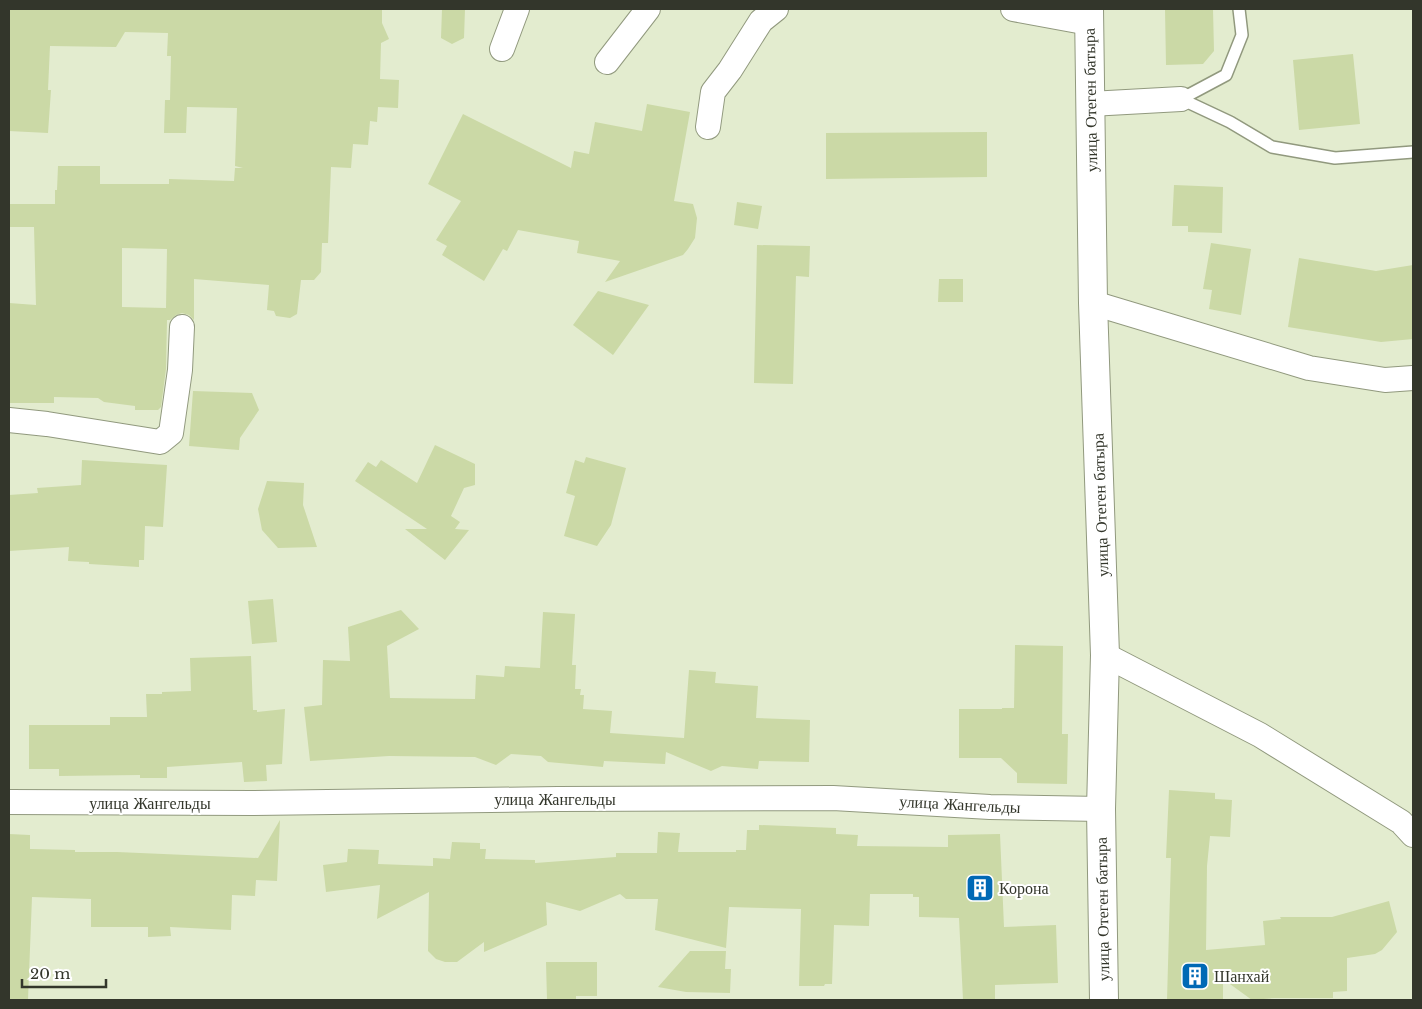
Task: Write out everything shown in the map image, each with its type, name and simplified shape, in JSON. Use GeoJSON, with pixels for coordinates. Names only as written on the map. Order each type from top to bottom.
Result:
{"type":"FeatureCollection","features":[{"type":"Feature","properties":{"kind":"main road","name":"улица Отеген батыра"},"geometry":{"type":"LineString","coordinates":[[1089,16],[1093,302],[1105,655],[1100,809],[1104,1000]]}},
{"type":"Feature","properties":{"kind":"street"},"geometry":{"type":"LineString","coordinates":[[502,49],[517,9]]}},
{"type":"Feature","properties":{"kind":"street"},"geometry":{"type":"LineString","coordinates":[[607,62],[648,9]]}},
{"type":"Feature","properties":{"kind":"street"},"geometry":{"type":"LineString","coordinates":[[708,127],[713,92],[730,70],[761,21],[776,9]]}},
{"type":"Feature","properties":{"kind":"street"},"geometry":{"type":"LineString","coordinates":[[1013,9],[1089,16]]}},
{"type":"Feature","properties":{"kind":"street"},"geometry":{"type":"LineString","coordinates":[[1090,104],[1181,99]]}},
{"type":"Feature","properties":{"kind":"street"},"geometry":{"type":"LineString","coordinates":[[1093,302],[1309,368],[1385,380],[1413,378]]}},
{"type":"Feature","properties":{"kind":"street"},"geometry":{"type":"LineString","coordinates":[[9,420],[48,424],[160,442],[171,433],[180,370],[182,327]]}},
{"type":"Feature","properties":{"kind":"street"},"geometry":{"type":"LineString","coordinates":[[1105,655],[1260,735],[1409,824]]}},
{"type":"Feature","properties":{"kind":"street","name":"улица Жангельды"},"geometry":{"type":"LineString","coordinates":[[9,802],[251,804],[567,798],[833,798],[990,807],[1100,809]]}},
{"type":"Feature","properties":{"kind":"lane"},"geometry":{"type":"LineString","coordinates":[[1181,99],[1226,75],[1242,35],[1239,9]]}},
{"type":"Feature","properties":{"kind":"lane"},"geometry":{"type":"LineString","coordinates":[[1181,99],[1230,122],[1272,146],[1335,158],[1413,152]]}},
{"type":"Feature","properties":{"kind":"building"},"geometry":{"type":"Polygon","coordinates":[[[9,9],[382,9],[382,23],[389,39],[381,43],[380,79],[399,80],[398,108],[378,107],[377,122],[370,121],[368,145],[353,144],[351,168],[331,167],[328,243],[322,243],[321,272],[314,280],[301,280],[297,314],[290,318],[276,316],[274,311],[267,310],[269,285],[194,279],[194,320],[189,315],[182,313],[167,320],[166,369],[161,407],[158,410],[135,410],[135,406],[104,402],[98,398],[54,397],[54,403],[9,403],[9,303],[36,305],[34,227],[9,227],[9,204],[55,204],[58,166],[100,166],[100,184],[169,184],[169,179],[234,181],[235,168],[243,168],[235,166],[237,108],[187,107],[186,133],[164,133],[165,100],[170,100],[171,56],[167,56],[168,33],[125,32],[116,47],[50,46],[48,90],[51,90],[48,133],[9,131],[9,9]],[[122,248],[122,307],[166,308],[167,249],[122,248]]]}},
{"type":"Feature","properties":{"kind":"building"},"geometry":{"type":"Polygon","coordinates":[[[442,9],[465,9],[464,38],[452,44],[441,38],[442,9]]]}},
{"type":"Feature","properties":{"kind":"building"},"geometry":{"type":"Polygon","coordinates":[[[1165,9],[1213,9],[1214,51],[1203,64],[1166,65],[1165,9]]]}},
{"type":"Feature","properties":{"kind":"building"},"geometry":{"type":"Polygon","coordinates":[[[1353,54],[1360,124],[1299,130],[1293,60],[1353,54]]]}},
{"type":"Feature","properties":{"kind":"building"},"geometry":{"type":"Polygon","coordinates":[[[647,104],[690,112],[674,201],[693,204],[697,218],[695,238],[683,255],[605,282],[620,261],[577,253],[579,241],[518,230],[507,251],[503,249],[484,281],[442,255],[447,246],[436,240],[461,201],[428,184],[463,114],[571,168],[574,151],[589,154],[595,122],[642,131],[647,104]]]}},
{"type":"Feature","properties":{"kind":"building"},"geometry":{"type":"Polygon","coordinates":[[[987,132],[987,177],[826,179],[826,133],[987,132]]]}},
{"type":"Feature","properties":{"kind":"building"},"geometry":{"type":"Polygon","coordinates":[[[1174,185],[1223,187],[1222,233],[1188,232],[1188,226],[1172,226],[1174,185]]]}},
{"type":"Feature","properties":{"kind":"building"},"geometry":{"type":"Polygon","coordinates":[[[737,202],[762,206],[758,229],[734,225],[737,202]]]}},
{"type":"Feature","properties":{"kind":"building"},"geometry":{"type":"Polygon","coordinates":[[[1211,243],[1251,249],[1241,315],[1209,309],[1212,290],[1203,289],[1211,243]]]}},
{"type":"Feature","properties":{"kind":"building"},"geometry":{"type":"Polygon","coordinates":[[[757,245],[810,246],[809,277],[796,276],[793,384],[754,383],[757,245]]]}},
{"type":"Feature","properties":{"kind":"building"},"geometry":{"type":"Polygon","coordinates":[[[1299,258],[1376,271],[1413,265],[1413,339],[1381,342],[1288,327],[1299,258]]]}},
{"type":"Feature","properties":{"kind":"building"},"geometry":{"type":"Polygon","coordinates":[[[939,279],[963,279],[963,302],[938,302],[939,279]]]}},
{"type":"Feature","properties":{"kind":"building"},"geometry":{"type":"Polygon","coordinates":[[[598,291],[649,305],[613,355],[573,325],[598,291]]]}},
{"type":"Feature","properties":{"kind":"building"},"geometry":{"type":"Polygon","coordinates":[[[193,391],[252,393],[259,410],[240,438],[239,450],[189,446],[193,391]]]}},
{"type":"Feature","properties":{"kind":"building"},"geometry":{"type":"Polygon","coordinates":[[[435,445],[475,464],[475,485],[464,488],[451,516],[460,522],[455,529],[469,530],[445,560],[405,529],[427,529],[355,481],[368,462],[376,467],[381,460],[417,483],[435,445]]]}},
{"type":"Feature","properties":{"kind":"building"},"geometry":{"type":"Polygon","coordinates":[[[586,457],[626,468],[611,525],[597,546],[564,536],[575,496],[566,493],[575,460],[584,463],[586,457]]]}},
{"type":"Feature","properties":{"kind":"building"},"geometry":{"type":"Polygon","coordinates":[[[82,460],[167,465],[163,527],[145,526],[144,560],[139,560],[139,567],[68,561],[69,547],[9,551],[9,495],[38,493],[37,488],[81,485],[82,460]]]}},
{"type":"Feature","properties":{"kind":"building"},"geometry":{"type":"Polygon","coordinates":[[[267,481],[304,483],[303,505],[317,547],[278,548],[262,530],[258,509],[267,481]]]}},
{"type":"Feature","properties":{"kind":"building"},"geometry":{"type":"Polygon","coordinates":[[[273,599],[277,642],[252,644],[248,601],[273,599]]]}},
{"type":"Feature","properties":{"kind":"building"},"geometry":{"type":"Polygon","coordinates":[[[401,610],[419,629],[387,646],[390,698],[475,699],[476,675],[504,677],[505,666],[540,668],[543,612],[575,614],[572,665],[576,665],[575,689],[581,689],[580,695],[584,695],[583,709],[612,711],[610,733],[684,738],[689,670],[716,672],[715,683],[758,686],[756,718],[810,720],[809,762],[759,761],[758,769],[722,766],[711,771],[666,752],[665,764],[604,761],[603,767],[548,762],[541,756],[511,754],[496,765],[475,757],[389,756],[310,761],[304,707],[322,705],[323,660],[350,661],[348,627],[401,610]]]}},
{"type":"Feature","properties":{"kind":"building"},"geometry":{"type":"Polygon","coordinates":[[[1015,645],[1063,646],[1062,734],[1068,734],[1067,784],[1017,783],[1017,773],[1001,758],[959,758],[959,709],[1014,708],[1015,645]]]}},
{"type":"Feature","properties":{"kind":"building"},"geometry":{"type":"Polygon","coordinates":[[[251,656],[253,710],[257,710],[257,712],[285,709],[282,764],[266,765],[267,781],[244,782],[242,762],[167,767],[167,778],[140,778],[140,775],[59,776],[59,769],[29,769],[29,725],[110,725],[110,717],[147,717],[146,694],[191,691],[190,658],[251,656]]]}},
{"type":"Feature","properties":{"kind":"building"},"geometry":{"type":"Polygon","coordinates":[[[1169,790],[1215,793],[1215,799],[1232,800],[1230,837],[1210,836],[1207,866],[1206,950],[1265,945],[1263,921],[1281,919],[1280,917],[1332,917],[1389,901],[1397,932],[1382,950],[1375,954],[1347,958],[1347,991],[1333,992],[1333,998],[1252,1000],[1223,979],[1223,1000],[1167,1000],[1171,858],[1166,858],[1169,790]]]}},
{"type":"Feature","properties":{"kind":"building"},"geometry":{"type":"Polygon","coordinates":[[[280,820],[277,881],[256,880],[255,896],[232,895],[231,930],[170,927],[171,936],[148,937],[148,927],[91,927],[91,899],[32,897],[28,1000],[9,1000],[9,834],[30,835],[30,849],[258,858],[280,820]]]}},
{"type":"Feature","properties":{"kind":"building"},"geometry":{"type":"Polygon","coordinates":[[[759,825],[836,828],[836,834],[858,835],[857,846],[948,847],[948,835],[1000,834],[1004,927],[1056,925],[1058,983],[995,985],[995,1000],[963,1000],[959,918],[919,917],[919,897],[913,897],[913,894],[870,894],[869,926],[834,925],[832,984],[825,984],[824,986],[799,986],[801,909],[729,907],[726,948],[655,930],[658,899],[626,899],[620,894],[580,911],[546,902],[547,925],[484,952],[484,942],[457,962],[445,962],[436,959],[428,951],[429,892],[377,919],[380,885],[326,892],[323,865],[347,862],[348,849],[379,850],[378,864],[433,866],[433,858],[450,859],[452,842],[480,843],[480,849],[486,849],[485,859],[535,860],[535,863],[616,857],[616,853],[657,853],[658,832],[680,833],[678,852],[736,852],[736,850],[746,850],[747,830],[759,830],[759,825]]]}},
{"type":"Feature","properties":{"kind":"building"},"geometry":{"type":"Polygon","coordinates":[[[690,951],[726,951],[725,969],[731,969],[730,993],[686,992],[658,987],[690,951]]]}},
{"type":"Feature","properties":{"kind":"building"},"geometry":{"type":"Polygon","coordinates":[[[546,962],[597,962],[597,996],[576,996],[576,1000],[547,1000],[546,962]]]}},
{"type":"Feature","properties":{"kind":"place","name":"Корона"},"geometry":{"type":"Point","coordinates":[980,888]}},
{"type":"Feature","properties":{"kind":"place","name":"Шанхай"},"geometry":{"type":"Point","coordinates":[1195,976]}}]}
